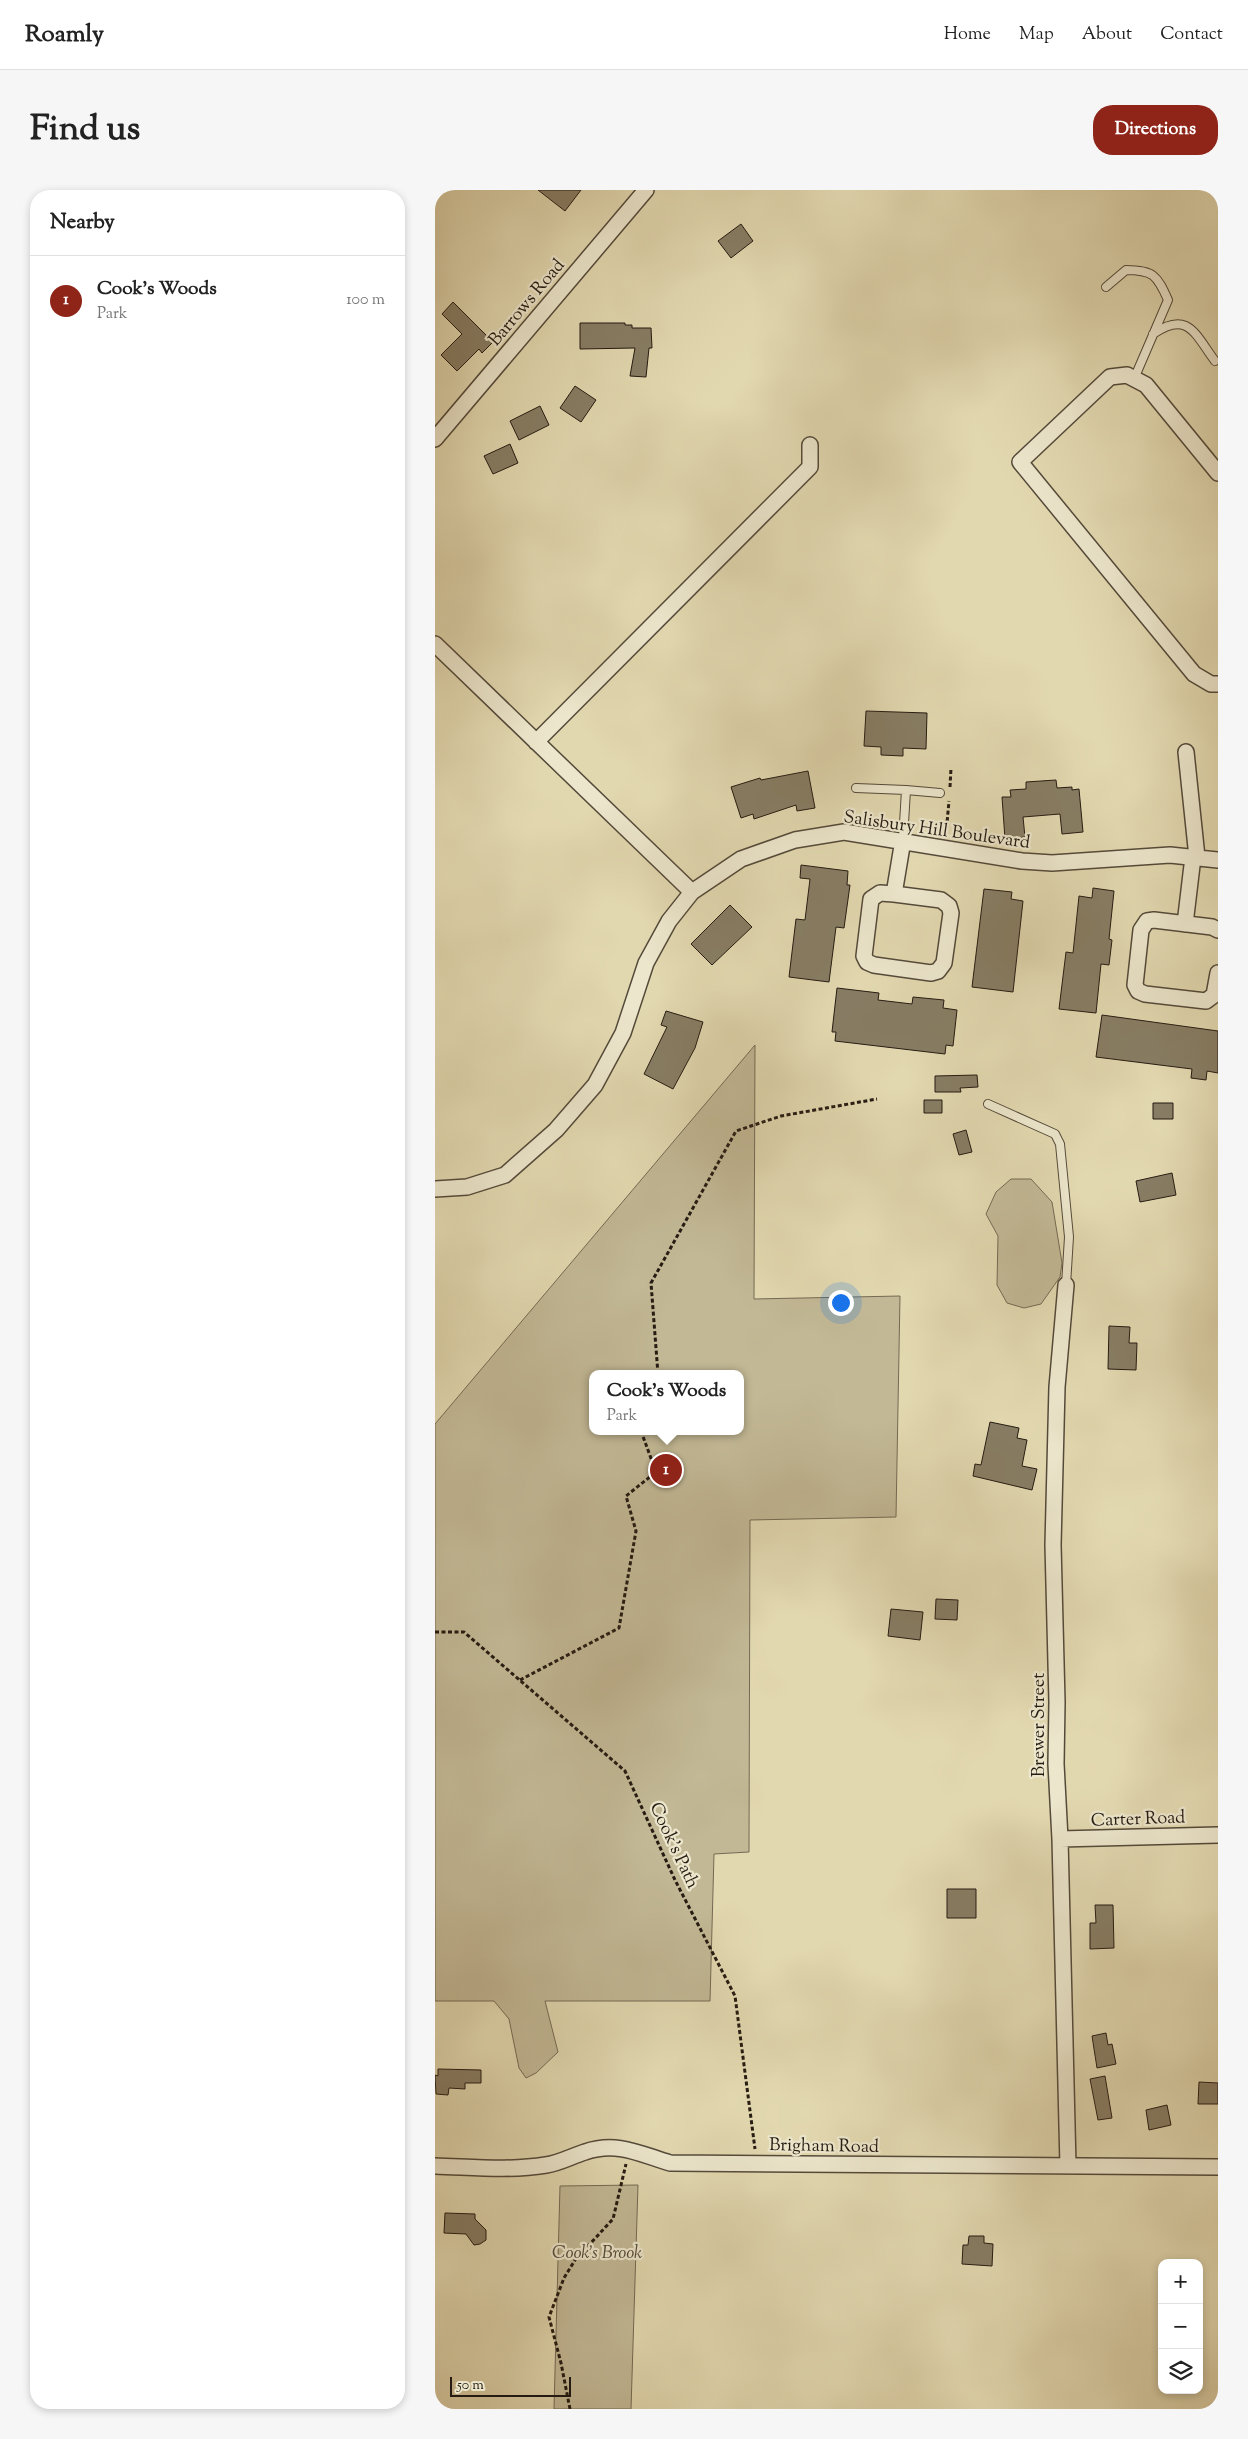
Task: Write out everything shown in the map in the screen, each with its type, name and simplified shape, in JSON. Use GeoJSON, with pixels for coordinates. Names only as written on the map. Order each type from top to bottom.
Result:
{"type":"FeatureCollection","features":[{"type":"Feature","properties":{"kind":"street","name":"Barrows Road"},"geometry":{"type":"LineString","coordinates":[[435,439],[646,190]]}},
{"type":"Feature","properties":{"kind":"street"},"geometry":{"type":"LineString","coordinates":[[1218,473],[1145,385],[1127,375],[1110,377],[1020,462],[1193,674],[1211,684],[1218,684]]}},
{"type":"Feature","properties":{"kind":"street"},"geometry":{"type":"LineString","coordinates":[[536,742],[809,467],[810,445]]}},
{"type":"Feature","properties":{"kind":"street"},"geometry":{"type":"LineString","coordinates":[[435,644],[692,892]]}},
{"type":"Feature","properties":{"kind":"street"},"geometry":{"type":"LineString","coordinates":[[1185,924],[1195,857],[1186,752]]}},
{"type":"Feature","properties":{"kind":"street","name":"Salisbury Hill Boulevard"},"geometry":{"type":"LineString","coordinates":[[435,1189],[467,1187],[505,1175],[556,1130],[595,1085],[623,1033],[646,962],[669,921],[692,892],[741,859],[795,840],[844,832],[903,840],[993,857],[1037,862],[1081,861],[1140,856],[1195,857],[1218,860]]}},
{"type":"Feature","properties":{"kind":"street"},"geometry":{"type":"LineString","coordinates":[[894,894],[903,840]]}},
{"type":"Feature","properties":{"kind":"street"},"geometry":{"type":"LineString","coordinates":[[879,893],[894,894],[941,900],[949,906],[951,913],[944,963],[938,971],[931,972],[874,965],[865,959],[863,952],[871,899],[879,893]]}},
{"type":"Feature","properties":{"kind":"street"},"geometry":{"type":"LineString","coordinates":[[1218,930],[1151,920],[1142,926],[1135,981],[1136,988],[1145,994],[1206,1001],[1214,995],[1218,973]]}},
{"type":"Feature","properties":{"kind":"street","name":"Brewer Street"},"geometry":{"type":"LineString","coordinates":[[1066,1285],[1057,1387],[1053,1545],[1057,1702],[1056,1764],[1060,1840],[1068,2166]]}},
{"type":"Feature","properties":{"kind":"street","name":"Carter Road"},"geometry":{"type":"LineString","coordinates":[[1060,1840],[1218,1835]]}},
{"type":"Feature","properties":{"kind":"street","name":"Brigham Road"},"geometry":{"type":"LineString","coordinates":[[435,2166],[526,2167],[555,2163],[596,2149],[609,2147],[628,2148],[670,2163],[968,2167],[1218,2167]]}},
{"type":"Feature","properties":{"kind":"lane"},"geometry":{"type":"LineString","coordinates":[[1106,287],[1126,270],[1145,270],[1159,280],[1168,300],[1134,379]]}},
{"type":"Feature","properties":{"kind":"lane"},"geometry":{"type":"LineString","coordinates":[[1153,334],[1167,324],[1177,323],[1189,327],[1215,361]]}},
{"type":"Feature","properties":{"kind":"lane"},"geometry":{"type":"LineString","coordinates":[[856,788],[940,793]]}},
{"type":"Feature","properties":{"kind":"lane"},"geometry":{"type":"LineString","coordinates":[[903,840],[906,790]]}},
{"type":"Feature","properties":{"kind":"lane"},"geometry":{"type":"LineString","coordinates":[[988,1104],[1055,1134],[1060,1144],[1069,1237],[1066,1285]]}},
{"type":"Feature","properties":{"kind":"path"},"geometry":{"type":"LineString","coordinates":[[946,838],[948,815]]}},
{"type":"Feature","properties":{"kind":"path"},"geometry":{"type":"LineString","coordinates":[[658,1370],[651,1283],[736,1132],[781,1116],[877,1099]]}},
{"type":"Feature","properties":{"kind":"path"},"geometry":{"type":"LineString","coordinates":[[520,1680],[619,1628],[636,1531],[626,1496],[656,1472],[642,1435]]}},
{"type":"Feature","properties":{"kind":"path","name":"Cook's Path"},"geometry":{"type":"LineString","coordinates":[[435,1632],[465,1632],[625,1771],[675,1880],[735,1996],[757,2163]]}},
{"type":"Feature","properties":{"kind":"path"},"geometry":{"type":"LineString","coordinates":[[570,2409],[549,2317],[564,2278],[575,2260],[613,2219],[628,2148]]}},
{"type":"Feature","properties":{"kind":"green space"},"geometry":{"type":"Polygon","coordinates":[[[755,1045],[754,1299],[900,1296],[896,1517],[750,1520],[749,1852],[714,1854],[710,2001],[545,2001],[558,2052],[536,2073],[526,2078],[519,2068],[509,2019],[494,2001],[435,2001],[435,1424],[755,1045]]]}},
{"type":"Feature","properties":{"kind":"green space"},"geometry":{"type":"Polygon","coordinates":[[[1011,1179],[1031,1179],[1052,1202],[1062,1263],[1060,1277],[1041,1304],[1024,1308],[1007,1303],[997,1285],[998,1236],[986,1214],[996,1192],[1011,1179]]]}},
{"type":"Feature","properties":{"kind":"green space","name":"Cook's Brook"},"geometry":{"type":"Polygon","coordinates":[[[638,2185],[631,2409],[554,2409],[560,2186],[638,2185]]]}},
{"type":"Feature","properties":{"kind":"building"},"geometry":{"type":"Polygon","coordinates":[[[538,190],[581,190],[565,211],[538,190]]]}},
{"type":"Feature","properties":{"kind":"building"},"geometry":{"type":"Polygon","coordinates":[[[741,224],[753,241],[731,258],[718,241],[741,224]]]}},
{"type":"Feature","properties":{"kind":"building"},"geometry":{"type":"Polygon","coordinates":[[[453,302],[493,342],[482,353],[479,349],[457,371],[441,355],[462,334],[442,314],[453,302]]]}},
{"type":"Feature","properties":{"kind":"building"},"geometry":{"type":"Polygon","coordinates":[[[580,323],[625,323],[625,325],[632,325],[632,328],[651,328],[652,348],[649,348],[646,377],[630,376],[635,348],[580,349],[580,323]]]}},
{"type":"Feature","properties":{"kind":"building"},"geometry":{"type":"Polygon","coordinates":[[[575,386],[596,400],[581,422],[560,408],[575,386]]]}},
{"type":"Feature","properties":{"kind":"building"},"geometry":{"type":"Polygon","coordinates":[[[540,406],[549,425],[519,440],[510,421],[540,406]]]}},
{"type":"Feature","properties":{"kind":"building"},"geometry":{"type":"Polygon","coordinates":[[[510,444],[518,463],[493,474],[484,456],[510,444]]]}},
{"type":"Feature","properties":{"kind":"building"},"geometry":{"type":"Polygon","coordinates":[[[866,711],[927,713],[926,749],[903,748],[903,756],[881,755],[881,747],[864,746],[866,711]]]}},
{"type":"Feature","properties":{"kind":"building"},"geometry":{"type":"Polygon","coordinates":[[[808,771],[815,808],[797,811],[796,805],[754,819],[753,814],[741,818],[731,787],[760,778],[761,780],[808,771]]]}},
{"type":"Feature","properties":{"kind":"building"},"geometry":{"type":"Polygon","coordinates":[[[1056,780],[1057,788],[1072,787],[1072,790],[1079,789],[1083,832],[1062,834],[1060,814],[1023,817],[1025,837],[1005,839],[1002,797],[1011,797],[1010,790],[1026,789],[1026,782],[1056,780]]]}},
{"type":"Feature","properties":{"kind":"building"},"geometry":{"type":"Polygon","coordinates":[[[801,865],[848,871],[847,885],[850,885],[844,928],[836,927],[829,982],[789,977],[796,919],[805,920],[810,879],[800,878],[801,865]]]}},
{"type":"Feature","properties":{"kind":"building"},"geometry":{"type":"Polygon","coordinates":[[[1093,888],[1114,891],[1109,939],[1112,940],[1109,965],[1101,964],[1096,1013],[1059,1009],[1066,952],[1073,953],[1079,896],[1092,898],[1093,888]]]}},
{"type":"Feature","properties":{"kind":"building"},"geometry":{"type":"Polygon","coordinates":[[[984,889],[1012,892],[1011,899],[1023,901],[1013,992],[972,987],[984,889]]]}},
{"type":"Feature","properties":{"kind":"building"},"geometry":{"type":"Polygon","coordinates":[[[730,905],[752,927],[712,965],[691,944],[730,905]]]}},
{"type":"Feature","properties":{"kind":"building"},"geometry":{"type":"Polygon","coordinates":[[[837,988],[879,993],[878,1000],[912,1004],[913,997],[944,1000],[943,1008],[957,1010],[953,1046],[946,1045],[945,1054],[835,1041],[836,1032],[832,1032],[837,988]]]}},
{"type":"Feature","properties":{"kind":"building"},"geometry":{"type":"Polygon","coordinates":[[[666,1011],[703,1022],[695,1048],[673,1089],[644,1074],[667,1027],[661,1025],[666,1011]]]}},
{"type":"Feature","properties":{"kind":"building"},"geometry":{"type":"Polygon","coordinates":[[[1102,1015],[1218,1031],[1218,1073],[1207,1071],[1206,1080],[1191,1078],[1192,1069],[1096,1057],[1102,1015]]]}},
{"type":"Feature","properties":{"kind":"building"},"geometry":{"type":"Polygon","coordinates":[[[977,1075],[978,1087],[960,1088],[961,1092],[935,1092],[935,1076],[977,1075]]]}},
{"type":"Feature","properties":{"kind":"building"},"geometry":{"type":"Polygon","coordinates":[[[924,1100],[942,1100],[942,1113],[924,1113],[924,1100]]]}},
{"type":"Feature","properties":{"kind":"building"},"geometry":{"type":"Polygon","coordinates":[[[1153,1103],[1173,1103],[1173,1119],[1153,1119],[1153,1103]]]}},
{"type":"Feature","properties":{"kind":"building"},"geometry":{"type":"Polygon","coordinates":[[[966,1130],[972,1152],[959,1155],[953,1134],[966,1130]]]}},
{"type":"Feature","properties":{"kind":"building"},"geometry":{"type":"Polygon","coordinates":[[[1172,1173],[1176,1195],[1140,1202],[1136,1181],[1172,1173]]]}},
{"type":"Feature","properties":{"kind":"building"},"geometry":{"type":"Polygon","coordinates":[[[1109,1326],[1130,1327],[1129,1343],[1137,1343],[1136,1370],[1108,1369],[1109,1326]]]}},
{"type":"Feature","properties":{"kind":"building"},"geometry":{"type":"Polygon","coordinates":[[[990,1422],[1019,1428],[1017,1438],[1027,1440],[1022,1466],[1037,1469],[1032,1490],[973,1476],[975,1464],[981,1465],[990,1422]]]}},
{"type":"Feature","properties":{"kind":"building"},"geometry":{"type":"Polygon","coordinates":[[[936,1599],[958,1600],[957,1620],[935,1619],[936,1599]]]}},
{"type":"Feature","properties":{"kind":"building"},"geometry":{"type":"Polygon","coordinates":[[[891,1609],[923,1612],[920,1640],[888,1636],[891,1609]]]}},
{"type":"Feature","properties":{"kind":"building"},"geometry":{"type":"Polygon","coordinates":[[[947,1889],[976,1889],[976,1918],[947,1918],[947,1889]]]}},
{"type":"Feature","properties":{"kind":"building"},"geometry":{"type":"Polygon","coordinates":[[[1095,1905],[1113,1905],[1114,1948],[1090,1949],[1090,1923],[1096,1923],[1095,1905]]]}},
{"type":"Feature","properties":{"kind":"building"},"geometry":{"type":"Polygon","coordinates":[[[1106,2033],[1108,2045],[1112,2044],[1116,2064],[1097,2068],[1092,2036],[1106,2033]]]}},
{"type":"Feature","properties":{"kind":"building"},"geometry":{"type":"Polygon","coordinates":[[[438,2069],[481,2070],[481,2083],[465,2083],[465,2089],[449,2088],[448,2095],[436,2094],[435,2075],[438,2076],[438,2069]]]}},
{"type":"Feature","properties":{"kind":"building"},"geometry":{"type":"Polygon","coordinates":[[[1105,2076],[1112,2118],[1098,2120],[1090,2079],[1105,2076]]]}},
{"type":"Feature","properties":{"kind":"building"},"geometry":{"type":"Polygon","coordinates":[[[1199,2082],[1218,2083],[1218,2104],[1198,2104],[1199,2082]]]}},
{"type":"Feature","properties":{"kind":"building"},"geometry":{"type":"Polygon","coordinates":[[[1167,2105],[1171,2125],[1149,2130],[1146,2110],[1167,2105]]]}},
{"type":"Feature","properties":{"kind":"building"},"geometry":{"type":"Polygon","coordinates":[[[445,2213],[475,2214],[475,2219],[486,2230],[486,2240],[474,2245],[466,2234],[444,2233],[445,2213]]]}},
{"type":"Feature","properties":{"kind":"building"},"geometry":{"type":"Polygon","coordinates":[[[969,2236],[984,2236],[984,2243],[993,2244],[992,2266],[962,2264],[963,2245],[968,2245],[969,2236]]]}},
{"type":"Feature","properties":{"kind":"place","name":"Cook's Woods"},"geometry":{"type":"Point","coordinates":[666,1470]}}]}
